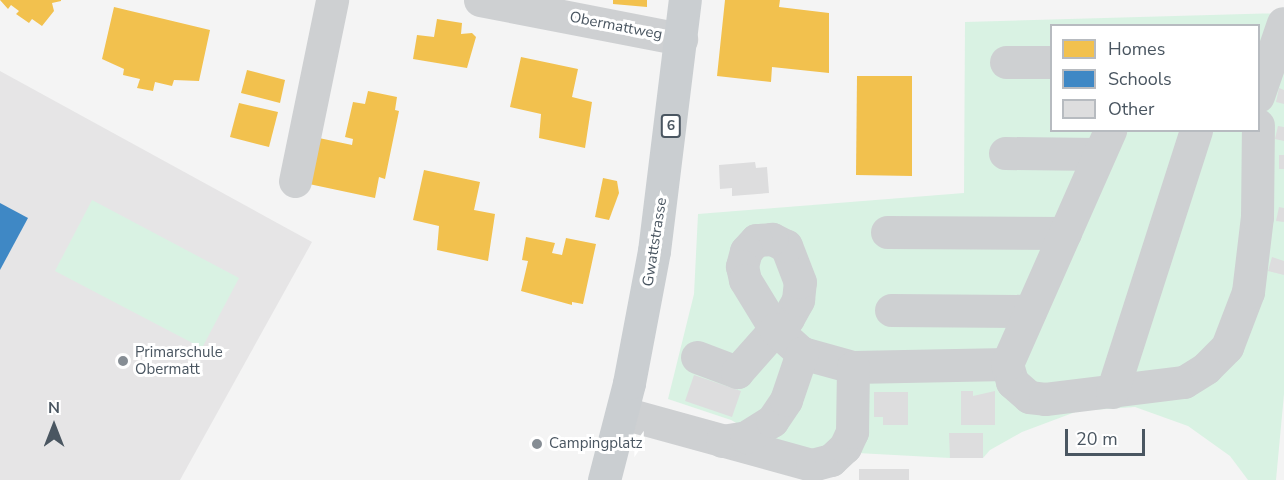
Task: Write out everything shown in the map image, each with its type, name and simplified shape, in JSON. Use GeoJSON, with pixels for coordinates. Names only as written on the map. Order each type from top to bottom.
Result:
{"type":"FeatureCollection","features":[{"type":"Feature","properties":{"kind":"main road","name":"Gwattstrasse"},"geometry":{"type":"LineString","coordinates":[[604,480],[623,413],[656,240],[685,0]]}},
{"type":"Feature","properties":{"kind":"street"},"geometry":{"type":"LineString","coordinates":[[295,181],[332,0]]}},
{"type":"Feature","properties":{"kind":"street","name":"Obermattweg"},"geometry":{"type":"LineString","coordinates":[[480,0],[681,39]]}},
{"type":"Feature","properties":{"kind":"street"},"geometry":{"type":"LineString","coordinates":[[1260,90],[1283,23]]}},
{"type":"Feature","properties":{"kind":"street"},"geometry":{"type":"LineString","coordinates":[[1006,62],[1050,62]]}},
{"type":"Feature","properties":{"kind":"street"},"geometry":{"type":"LineString","coordinates":[[1260,113],[1284,119]]}},
{"type":"Feature","properties":{"kind":"street"},"geometry":{"type":"LineString","coordinates":[[1112,392],[1195,132]]}},
{"type":"Feature","properties":{"kind":"street"},"geometry":{"type":"LineString","coordinates":[[1105,142],[1008,364],[1012,382],[1029,397],[1045,399],[1184,382],[1206,368],[1227,347],[1248,292],[1257,217],[1258,132]]}},
{"type":"Feature","properties":{"kind":"street"},"geometry":{"type":"LineString","coordinates":[[1005,153],[1105,142]]}},
{"type":"Feature","properties":{"kind":"street"},"geometry":{"type":"LineString","coordinates":[[887,232],[1065,233]]}},
{"type":"Feature","properties":{"kind":"street"},"geometry":{"type":"LineString","coordinates":[[891,310],[1030,312]]}},
{"type":"Feature","properties":{"kind":"street"},"geometry":{"type":"LineString","coordinates":[[697,357],[737,372],[776,329],[802,353],[854,367],[1008,364]]}},
{"type":"Feature","properties":{"kind":"street"},"geometry":{"type":"LineString","coordinates":[[722,441],[746,437],[771,422],[786,400],[802,353]]}},
{"type":"Feature","properties":{"kind":"street"},"geometry":{"type":"LineString","coordinates":[[623,413],[792,462],[812,465],[831,460],[845,447],[852,432],[854,367]]}},
{"type":"Feature","properties":{"kind":"shaded area","name":"Primarschule Obermatt"},"geometry":{"type":"Polygon","coordinates":[[[0,71],[312,242],[180,480],[0,480],[0,71]]]}},
{"type":"Feature","properties":{"kind":"green space"},"geometry":{"type":"Polygon","coordinates":[[[1284,13],[1284,394],[1276,480],[1248,480],[1230,456],[1188,426],[1135,407],[1078,411],[1022,432],[990,450],[983,458],[950,458],[783,449],[731,420],[668,399],[694,294],[698,214],[964,193],[965,22],[1284,13]]]}},
{"type":"Feature","properties":{"kind":"green space"},"geometry":{"type":"Polygon","coordinates":[[[92,200],[239,278],[202,348],[55,271],[92,200]]]}},
{"type":"Feature","properties":{"kind":"building: Homes"},"geometry":{"type":"Polygon","coordinates":[[[0,0],[61,1],[52,3],[54,11],[42,26],[32,19],[29,23],[16,14],[19,11],[11,5],[8,9],[0,0]]]}},
{"type":"Feature","properties":{"kind":"building: Homes"},"geometry":{"type":"Polygon","coordinates":[[[613,0],[647,0],[647,7],[613,4],[613,0]]]}},
{"type":"Feature","properties":{"kind":"building: Homes"},"geometry":{"type":"Polygon","coordinates":[[[725,0],[780,0],[779,7],[829,13],[829,73],[772,67],[771,82],[717,76],[725,0]]]}},
{"type":"Feature","properties":{"kind":"building: Homes"},"geometry":{"type":"Polygon","coordinates":[[[114,7],[210,30],[199,81],[174,80],[172,86],[155,82],[153,91],[137,88],[140,79],[123,75],[124,69],[102,59],[114,7]]]}},
{"type":"Feature","properties":{"kind":"building: Homes"},"geometry":{"type":"Polygon","coordinates":[[[437,19],[462,23],[461,34],[472,33],[476,37],[467,68],[413,59],[417,35],[434,37],[437,19]]]}},
{"type":"Feature","properties":{"kind":"building: Homes"},"geometry":{"type":"Polygon","coordinates":[[[521,57],[578,69],[572,97],[592,102],[585,148],[539,138],[541,114],[510,107],[521,57]]]}},
{"type":"Feature","properties":{"kind":"building: Homes"},"geometry":{"type":"Polygon","coordinates":[[[247,70],[285,80],[280,103],[241,93],[247,70]]]}},
{"type":"Feature","properties":{"kind":"building: Homes"},"geometry":{"type":"Polygon","coordinates":[[[857,76],[912,76],[912,176],[856,175],[857,76]]]}},
{"type":"Feature","properties":{"kind":"building: Homes"},"geometry":{"type":"Polygon","coordinates":[[[368,91],[397,97],[395,110],[399,111],[385,179],[379,177],[375,198],[309,184],[319,138],[352,145],[353,139],[345,137],[353,102],[365,104],[368,91]]]}},
{"type":"Feature","properties":{"kind":"building: Homes"},"geometry":{"type":"Polygon","coordinates":[[[239,103],[278,112],[269,147],[230,137],[239,103]]]}},
{"type":"Feature","properties":{"kind":"building: Homes"},"geometry":{"type":"Polygon","coordinates":[[[424,170],[480,182],[474,210],[495,214],[488,261],[437,250],[439,226],[413,220],[424,170]]]}},
{"type":"Feature","properties":{"kind":"building: Homes"},"geometry":{"type":"Polygon","coordinates":[[[603,178],[617,181],[619,193],[609,220],[595,217],[603,178]]]}},
{"type":"Feature","properties":{"kind":"building: Homes"},"geometry":{"type":"Polygon","coordinates":[[[526,237],[555,243],[552,253],[562,255],[566,238],[596,244],[583,304],[572,302],[572,305],[521,291],[528,261],[522,260],[526,237]]]}},
{"type":"Feature","properties":{"kind":"building: Schools"},"geometry":{"type":"Polygon","coordinates":[[[0,203],[28,218],[0,270],[0,203]]]}},
{"type":"Feature","properties":{"kind":"building: Other"},"geometry":{"type":"Polygon","coordinates":[[[1279,88],[1284,90],[1284,104],[1276,102],[1279,88]]]}},
{"type":"Feature","properties":{"kind":"building: Other"},"geometry":{"type":"Polygon","coordinates":[[[1278,126],[1284,127],[1284,141],[1275,139],[1278,126]]]}},
{"type":"Feature","properties":{"kind":"building: Other"},"geometry":{"type":"Polygon","coordinates":[[[1279,155],[1284,155],[1284,169],[1279,169],[1279,155]]]}},
{"type":"Feature","properties":{"kind":"building: Other"},"geometry":{"type":"Polygon","coordinates":[[[755,162],[756,168],[767,167],[769,193],[732,196],[732,188],[720,189],[719,165],[755,162]]]}},
{"type":"Feature","properties":{"kind":"building: Other"},"geometry":{"type":"Polygon","coordinates":[[[1279,207],[1284,208],[1284,222],[1276,221],[1279,207]]]}},
{"type":"Feature","properties":{"kind":"building: Other"},"geometry":{"type":"Polygon","coordinates":[[[1272,257],[1284,261],[1284,275],[1268,271],[1272,257]]]}},
{"type":"Feature","properties":{"kind":"building: Other"},"geometry":{"type":"Polygon","coordinates":[[[694,375],[741,391],[732,417],[685,401],[694,375]]]}},
{"type":"Feature","properties":{"kind":"building: Other"},"geometry":{"type":"Polygon","coordinates":[[[961,391],[973,391],[973,396],[995,391],[995,425],[961,425],[961,391]]]}},
{"type":"Feature","properties":{"kind":"building: Other"},"geometry":{"type":"Polygon","coordinates":[[[874,392],[908,392],[908,425],[883,425],[883,417],[874,417],[874,392]]]}},
{"type":"Feature","properties":{"kind":"building: Other"},"geometry":{"type":"Polygon","coordinates":[[[949,433],[983,433],[983,458],[950,458],[949,433]]]}},
{"type":"Feature","properties":{"kind":"building: Other"},"geometry":{"type":"Polygon","coordinates":[[[859,469],[909,469],[909,480],[859,480],[859,469]]]}},
{"type":"Feature","properties":{"kind":"place","name":"Primarschule Obermatt"},"geometry":{"type":"Point","coordinates":[123,361]}},
{"type":"Feature","properties":{"kind":"place","name":"Campingplatz"},"geometry":{"type":"Point","coordinates":[537,444]}}]}
